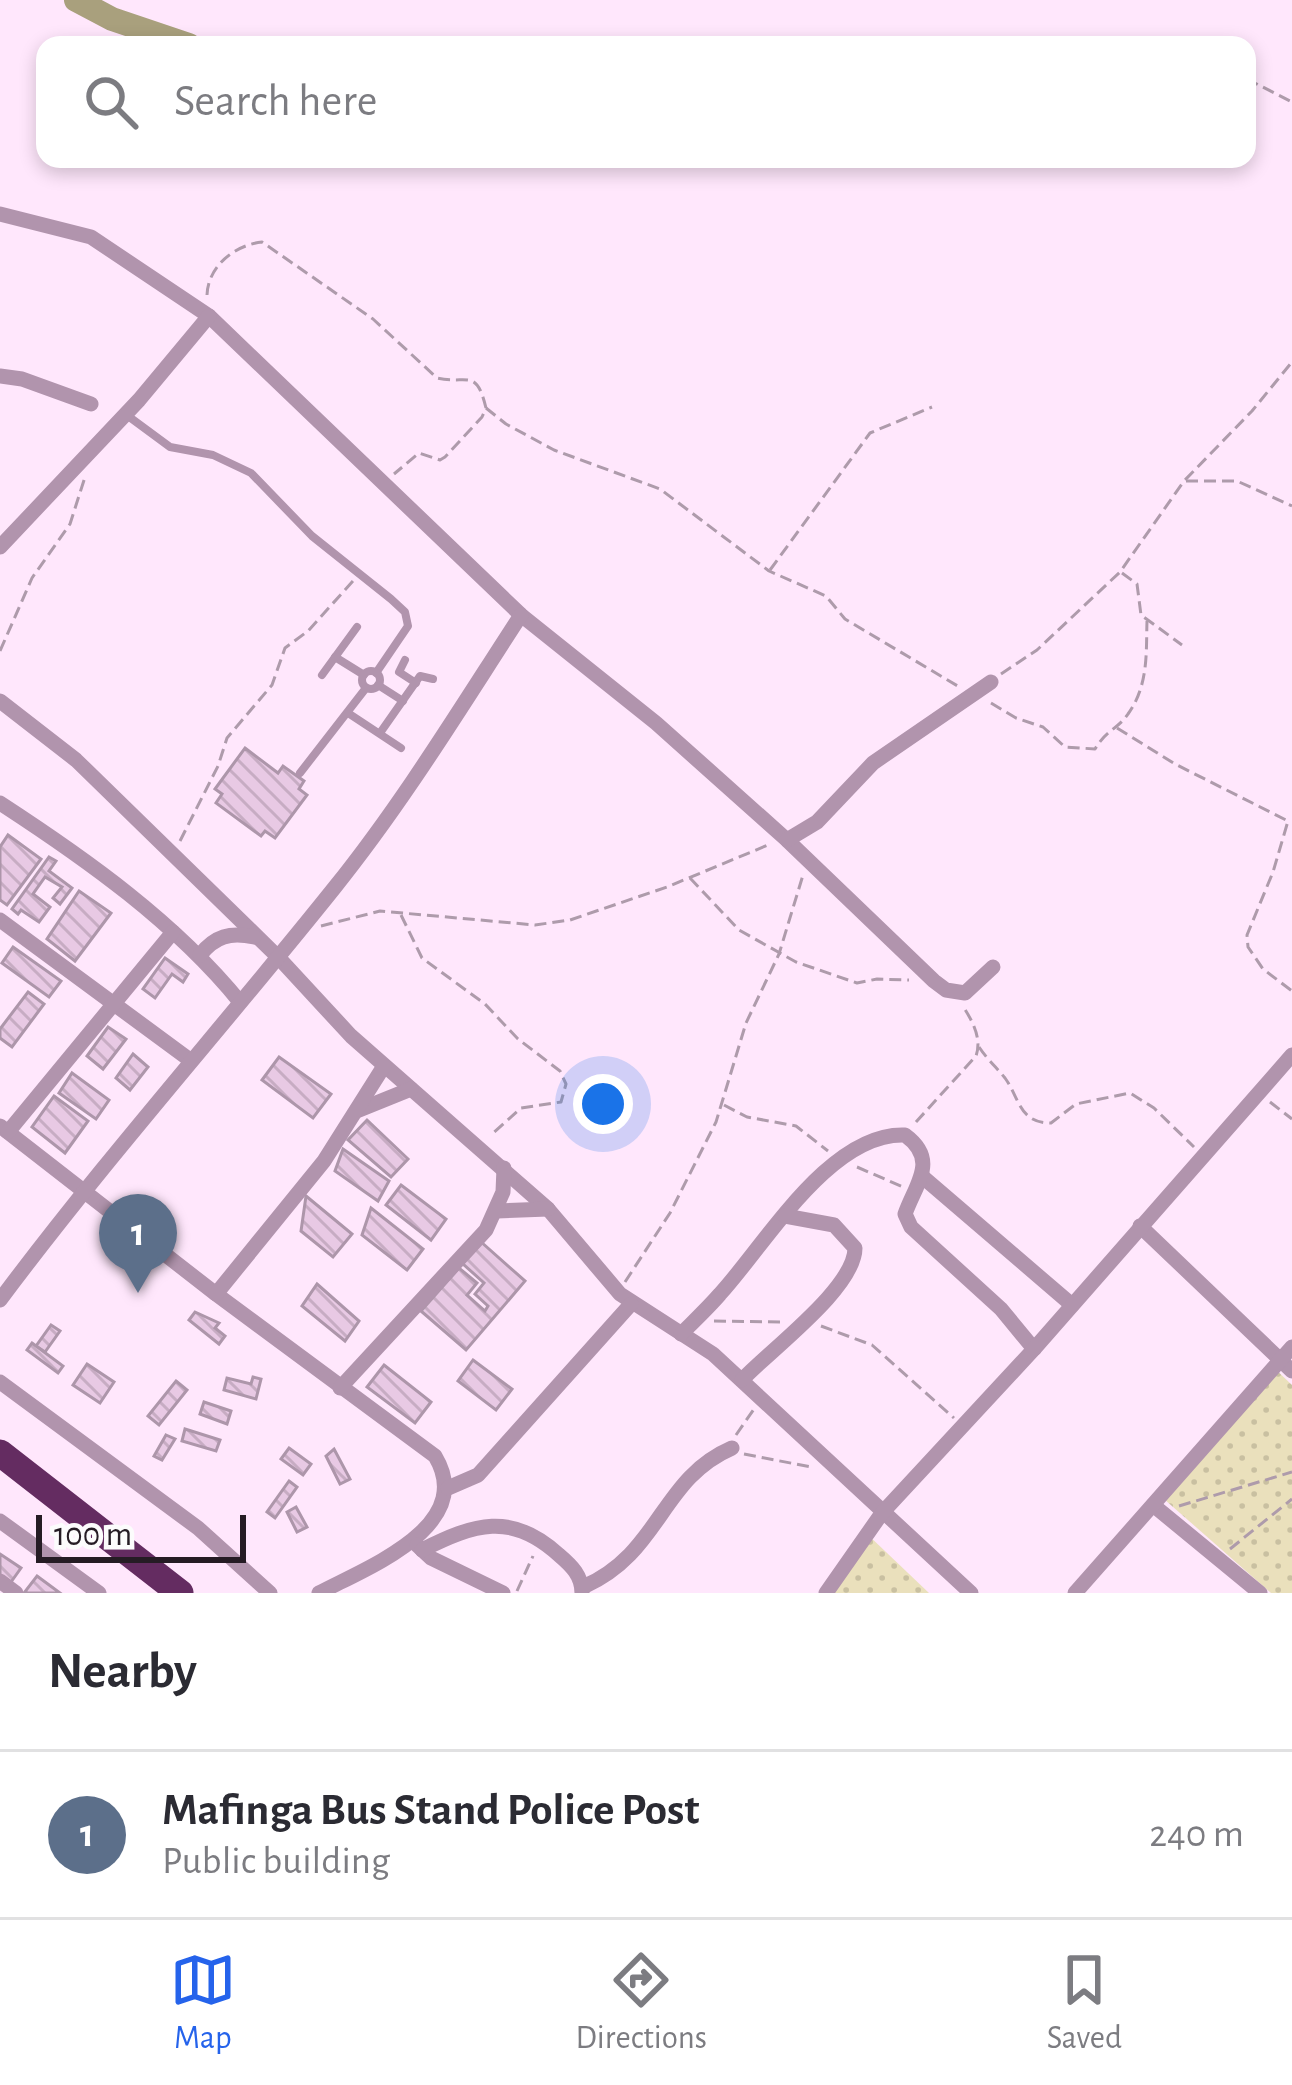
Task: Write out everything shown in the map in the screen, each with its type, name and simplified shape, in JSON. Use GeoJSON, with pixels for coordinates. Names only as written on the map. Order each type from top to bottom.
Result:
{"type":"FeatureCollection","features":[{"type":"Feature","properties":{"kind":"highway"},"geometry":{"type":"LineString","coordinates":[[0,1454],[180,1593]]}},
{"type":"Feature","properties":{"kind":"street"},"geometry":{"type":"LineString","coordinates":[[0,214],[91,236],[209,316],[521,615],[656,723],[787,839],[940,986],[965,993],[992,967]]}},
{"type":"Feature","properties":{"kind":"street"},"geometry":{"type":"LineString","coordinates":[[0,548],[126,414],[209,316]]}},
{"type":"Feature","properties":{"kind":"street"},"geometry":{"type":"LineString","coordinates":[[0,376],[22,379],[91,404]]}},
{"type":"Feature","properties":{"kind":"street"},"geometry":{"type":"LineString","coordinates":[[0,1300],[82,1192],[373,838],[521,615]]}},
{"type":"Feature","properties":{"kind":"street"},"geometry":{"type":"LineString","coordinates":[[787,839],[817,822],[873,763],[991,682]]}},
{"type":"Feature","properties":{"kind":"street"},"geometry":{"type":"LineString","coordinates":[[2,708],[76,760],[384,1066],[548,1209],[626,1299],[713,1354],[971,1593]]}},
{"type":"Feature","properties":{"kind":"street"},"geometry":{"type":"LineString","coordinates":[[0,803],[82,859],[173,932],[240,1002]]}},
{"type":"Feature","properties":{"kind":"street"},"geometry":{"type":"LineString","coordinates":[[0,920],[190,1060]]}},
{"type":"Feature","properties":{"kind":"street"},"geometry":{"type":"LineString","coordinates":[[173,932],[4,1129],[434,1456],[448,1488],[443,1508],[417,1545]]}},
{"type":"Feature","properties":{"kind":"street"},"geometry":{"type":"LineString","coordinates":[[200,956],[221,937],[235,933],[256,938]]}},
{"type":"Feature","properties":{"kind":"street"},"geometry":{"type":"LineString","coordinates":[[826,1593],[882,1513],[1034,1349],[1292,1055]]}},
{"type":"Feature","properties":{"kind":"street"},"geometry":{"type":"LineString","coordinates":[[216,1294],[359,1110],[384,1066]]}},
{"type":"Feature","properties":{"kind":"street"},"geometry":{"type":"LineString","coordinates":[[359,1110],[411,1089]]}},
{"type":"Feature","properties":{"kind":"street"},"geometry":{"type":"LineString","coordinates":[[681,1334],[808,1189],[842,1160],[880,1138],[905,1135],[923,1154],[919,1185],[905,1214],[911,1228],[1001,1309],[1034,1349]]}},
{"type":"Feature","properties":{"kind":"street"},"geometry":{"type":"LineString","coordinates":[[340,1388],[486,1230],[497,1210],[504,1168]]}},
{"type":"Feature","properties":{"kind":"street"},"geometry":{"type":"LineString","coordinates":[[919,1185],[1072,1305]]}},
{"type":"Feature","properties":{"kind":"street"},"geometry":{"type":"LineString","coordinates":[[497,1210],[548,1209]]}},
{"type":"Feature","properties":{"kind":"street"},"geometry":{"type":"LineString","coordinates":[[742,1380],[842,1283],[855,1263],[855,1249],[834,1225],[785,1216]]}},
{"type":"Feature","properties":{"kind":"street"},"geometry":{"type":"LineString","coordinates":[[1075,1593],[1158,1508],[1288,1360],[1140,1226]]}},
{"type":"Feature","properties":{"kind":"street"},"geometry":{"type":"LineString","coordinates":[[448,1488],[478,1475],[626,1299]]}},
{"type":"Feature","properties":{"kind":"street"},"geometry":{"type":"LineString","coordinates":[[0,1382],[198,1528],[270,1593]]}},
{"type":"Feature","properties":{"kind":"street"},"geometry":{"type":"LineString","coordinates":[[319,1593],[417,1545],[498,1525],[523,1529],[540,1540],[575,1570],[583,1590],[621,1567],[690,1475],[732,1448]]}},
{"type":"Feature","properties":{"kind":"street"},"geometry":{"type":"LineString","coordinates":[[1158,1508],[1260,1593]]}},
{"type":"Feature","properties":{"kind":"street"},"geometry":{"type":"LineString","coordinates":[[0,1521],[100,1593]]}},
{"type":"Feature","properties":{"kind":"street"},"geometry":{"type":"LineString","coordinates":[[417,1545],[503,1593]]}},
{"type":"Feature","properties":{"kind":"street"},"geometry":{"type":"LineString","coordinates":[[0,1581],[16,1593]]}},
{"type":"Feature","properties":{"kind":"lane"},"geometry":{"type":"LineString","coordinates":[[126,414],[170,447],[213,454],[251,472],[304,528],[361,572],[408,619],[403,635],[376,673],[378,686]]}},
{"type":"Feature","properties":{"kind":"lane"},"geometry":{"type":"LineString","coordinates":[[322,675],[356,627]]}},
{"type":"Feature","properties":{"kind":"lane"},"geometry":{"type":"LineString","coordinates":[[335,657],[364,675],[376,673]]}},
{"type":"Feature","properties":{"kind":"lane"},"geometry":{"type":"LineString","coordinates":[[405,660],[399,672],[416,683]]}},
{"type":"Feature","properties":{"kind":"lane"},"geometry":{"type":"LineString","coordinates":[[364,675],[366,688]]}},
{"type":"Feature","properties":{"kind":"lane"},"geometry":{"type":"LineString","coordinates":[[380,733],[422,675],[433,679]]}},
{"type":"Feature","properties":{"kind":"lane"},"geometry":{"type":"LineString","coordinates":[[299,773],[366,688],[378,686],[403,700]]}},
{"type":"Feature","properties":{"kind":"lane"},"geometry":{"type":"LineString","coordinates":[[348,712],[401,748]]}},
{"type":"Feature","properties":{"kind":"path"},"geometry":{"type":"LineString","coordinates":[[1256,84],[1292,102]]}},
{"type":"Feature","properties":{"kind":"path"},"geometry":{"type":"LineString","coordinates":[[209,316],[207,285],[215,267],[248,245],[262,242],[373,319],[437,378],[472,379],[486,408],[506,424],[554,450],[660,489],[769,571],[826,596],[845,619],[970,694],[1042,727],[1064,747],[1090,751],[1126,717],[1146,670],[1147,621]]}},
{"type":"Feature","properties":{"kind":"path"},"geometry":{"type":"LineString","coordinates":[[991,682],[1037,650],[1120,572],[1184,481],[1292,362]]}},
{"type":"Feature","properties":{"kind":"path"},"geometry":{"type":"LineString","coordinates":[[769,571],[870,433],[932,407]]}},
{"type":"Feature","properties":{"kind":"path"},"geometry":{"type":"LineString","coordinates":[[381,479],[419,453],[440,460],[445,457],[486,408]]}},
{"type":"Feature","properties":{"kind":"path"},"geometry":{"type":"LineString","coordinates":[[0,651],[32,578],[70,524],[85,484],[82,458]]}},
{"type":"Feature","properties":{"kind":"path"},"geometry":{"type":"LineString","coordinates":[[1184,481],[1238,481],[1292,506]]}},
{"type":"Feature","properties":{"kind":"path"},"geometry":{"type":"LineString","coordinates":[[172,853],[209,786],[227,738],[272,685],[280,656],[361,572]]}},
{"type":"Feature","properties":{"kind":"path"},"geometry":{"type":"LineString","coordinates":[[1120,572],[1137,584],[1138,610],[1147,621],[1182,645]]}},
{"type":"Feature","properties":{"kind":"path"},"geometry":{"type":"LineString","coordinates":[[1115,727],[1175,764],[1288,821],[1247,935],[1263,969],[1292,991]]}},
{"type":"Feature","properties":{"kind":"path"},"geometry":{"type":"LineString","coordinates":[[298,930],[368,912],[536,925],[607,909],[787,839]]}},
{"type":"Feature","properties":{"kind":"path"},"geometry":{"type":"LineString","coordinates":[[626,1299],[631,1270],[670,1213],[722,1105],[746,1023],[778,954],[808,860]]}},
{"type":"Feature","properties":{"kind":"path"},"geometry":{"type":"LineString","coordinates":[[689,877],[739,930],[778,954],[857,982],[897,978],[940,986],[965,1010],[980,1047],[1012,1089],[1018,1108],[1032,1120],[1052,1124],[1076,1104],[1130,1094],[1154,1108],[1203,1157]]}},
{"type":"Feature","properties":{"kind":"path"},"geometry":{"type":"LineString","coordinates":[[400,913],[422,958],[485,1004],[518,1039],[560,1071],[566,1084],[561,1102],[521,1108],[479,1146]]}},
{"type":"Feature","properties":{"kind":"path"},"geometry":{"type":"LineString","coordinates":[[905,1135],[980,1047]]}},
{"type":"Feature","properties":{"kind":"path"},"geometry":{"type":"LineString","coordinates":[[1260,1094],[1292,1119]]}},
{"type":"Feature","properties":{"kind":"path"},"geometry":{"type":"LineString","coordinates":[[722,1105],[747,1118],[796,1126],[842,1160],[919,1185]]}},
{"type":"Feature","properties":{"kind":"path"},"geometry":{"type":"LineString","coordinates":[[694,1321],[824,1326],[864,1340],[962,1426]]}},
{"type":"Feature","properties":{"kind":"path"},"geometry":{"type":"LineString","coordinates":[[759,1396],[732,1448],[821,1472]]}},
{"type":"Feature","properties":{"kind":"path"},"geometry":{"type":"LineString","coordinates":[[1158,1508],[1292,1472]]}},
{"type":"Feature","properties":{"kind":"path"},"geometry":{"type":"LineString","coordinates":[[1220,1558],[1292,1498]]}},
{"type":"Feature","properties":{"kind":"path"},"geometry":{"type":"LineString","coordinates":[[517,1593],[540,1540]]}},
{"type":"Feature","properties":{"kind":"shaded area"},"geometry":{"type":"Polygon","coordinates":[[[1272,1366],[1292,1385],[1292,1593],[1271,1593],[1156,1492],[1272,1366]]]}},
{"type":"Feature","properties":{"kind":"shaded area"},"geometry":{"type":"Polygon","coordinates":[[[865,1532],[929,1593],[820,1593],[865,1532]]]}},
{"type":"Feature","properties":{"kind":"building"},"geometry":{"type":"Polygon","coordinates":[[[245,748],[278,773],[283,766],[304,781],[299,789],[307,795],[275,838],[265,831],[261,836],[216,803],[222,794],[215,789],[245,748]]]}},
{"type":"Feature","properties":{"kind":"building"},"geometry":{"type":"Polygon","coordinates":[[[8,835],[41,859],[7,905],[0,900],[0,847],[8,835]]]}},
{"type":"Feature","properties":{"kind":"building"},"geometry":{"type":"Polygon","coordinates":[[[49,857],[56,861],[49,871],[72,888],[60,904],[53,898],[62,887],[45,877],[33,894],[50,907],[39,922],[12,909],[49,857]]]}},
{"type":"Feature","properties":{"kind":"building"},"geometry":{"type":"Polygon","coordinates":[[[79,891],[111,913],[75,961],[47,939],[79,891]]]}},
{"type":"Feature","properties":{"kind":"building"},"geometry":{"type":"Polygon","coordinates":[[[13,947],[61,981],[49,997],[2,963],[13,947]]]}},
{"type":"Feature","properties":{"kind":"building"},"geometry":{"type":"Polygon","coordinates":[[[165,958],[188,974],[183,982],[172,974],[155,998],[143,989],[165,958]]]}},
{"type":"Feature","properties":{"kind":"building"},"geometry":{"type":"Polygon","coordinates":[[[28,992],[44,1004],[12,1047],[0,1038],[0,1029],[28,992]]]}},
{"type":"Feature","properties":{"kind":"building"},"geometry":{"type":"Polygon","coordinates":[[[108,1027],[126,1039],[103,1069],[87,1056],[108,1027]]]}},
{"type":"Feature","properties":{"kind":"building"},"geometry":{"type":"Polygon","coordinates":[[[133,1054],[148,1067],[130,1090],[116,1078],[133,1054]]]}},
{"type":"Feature","properties":{"kind":"building"},"geometry":{"type":"Polygon","coordinates":[[[279,1057],[331,1094],[313,1118],[262,1080],[279,1057]]]}},
{"type":"Feature","properties":{"kind":"building"},"geometry":{"type":"Polygon","coordinates":[[[72,1073],[109,1100],[96,1119],[59,1093],[72,1073]]]}},
{"type":"Feature","properties":{"kind":"building"},"geometry":{"type":"Polygon","coordinates":[[[54,1096],[88,1121],[65,1153],[32,1127],[54,1096]]]}},
{"type":"Feature","properties":{"kind":"building"},"geometry":{"type":"Polygon","coordinates":[[[367,1120],[408,1159],[391,1177],[348,1140],[367,1120]]]}},
{"type":"Feature","properties":{"kind":"building"},"geometry":{"type":"Polygon","coordinates":[[[343,1149],[389,1181],[378,1201],[335,1171],[343,1149]]]}},
{"type":"Feature","properties":{"kind":"building"},"geometry":{"type":"Polygon","coordinates":[[[401,1185],[446,1219],[431,1240],[386,1205],[401,1185]]]}},
{"type":"Feature","properties":{"kind":"building"},"geometry":{"type":"Polygon","coordinates":[[[306,1196],[352,1234],[333,1257],[301,1231],[306,1196]]]}},
{"type":"Feature","properties":{"kind":"building"},"geometry":{"type":"Polygon","coordinates":[[[371,1208],[423,1249],[407,1270],[362,1235],[371,1208]]]}},
{"type":"Feature","properties":{"kind":"building"},"geometry":{"type":"Polygon","coordinates":[[[480,1241],[525,1281],[466,1350],[421,1311],[459,1268],[477,1283],[467,1295],[485,1311],[488,1306],[475,1294],[484,1283],[462,1263],[480,1241]]]}},
{"type":"Feature","properties":{"kind":"building"},"geometry":{"type":"Polygon","coordinates":[[[120,1251],[141,1269],[135,1276],[114,1258],[120,1251]]]}},
{"type":"Feature","properties":{"kind":"building"},"geometry":{"type":"Polygon","coordinates":[[[317,1284],[359,1321],[345,1341],[302,1306],[317,1284]]]}},
{"type":"Feature","properties":{"kind":"building"},"geometry":{"type":"Polygon","coordinates":[[[195,1312],[219,1323],[215,1328],[225,1336],[219,1344],[189,1320],[195,1312]]]}},
{"type":"Feature","properties":{"kind":"building"},"geometry":{"type":"Polygon","coordinates":[[[51,1325],[60,1331],[45,1352],[36,1346],[51,1325]]]}},
{"type":"Feature","properties":{"kind":"building"},"geometry":{"type":"Polygon","coordinates":[[[32,1343],[63,1366],[58,1373],[27,1350],[32,1343]]]}},
{"type":"Feature","properties":{"kind":"building"},"geometry":{"type":"Polygon","coordinates":[[[473,1360],[512,1389],[496,1410],[458,1381],[473,1360]]]}},
{"type":"Feature","properties":{"kind":"building"},"geometry":{"type":"Polygon","coordinates":[[[87,1364],[114,1382],[100,1403],[73,1385],[87,1364]]]}},
{"type":"Feature","properties":{"kind":"building"},"geometry":{"type":"Polygon","coordinates":[[[384,1365],[431,1402],[415,1423],[367,1387],[384,1365]]]}},
{"type":"Feature","properties":{"kind":"building"},"geometry":{"type":"Polygon","coordinates":[[[253,1377],[261,1379],[256,1399],[224,1390],[227,1378],[251,1384],[253,1377]]]}},
{"type":"Feature","properties":{"kind":"building"},"geometry":{"type":"Polygon","coordinates":[[[176,1381],[187,1390],[159,1425],[148,1416],[176,1381]]]}},
{"type":"Feature","properties":{"kind":"building"},"geometry":{"type":"Polygon","coordinates":[[[204,1402],[231,1411],[227,1424],[200,1414],[204,1402]]]}},
{"type":"Feature","properties":{"kind":"building"},"geometry":{"type":"Polygon","coordinates":[[[185,1429],[220,1440],[216,1451],[182,1441],[185,1429]]]}},
{"type":"Feature","properties":{"kind":"building"},"geometry":{"type":"Polygon","coordinates":[[[166,1435],[175,1439],[162,1460],[154,1456],[166,1435]]]}},
{"type":"Feature","properties":{"kind":"building"},"geometry":{"type":"Polygon","coordinates":[[[289,1448],[311,1464],[303,1475],[281,1459],[289,1448]]]}},
{"type":"Feature","properties":{"kind":"building"},"geometry":{"type":"Polygon","coordinates":[[[334,1449],[350,1479],[340,1484],[326,1456],[334,1449]]]}},
{"type":"Feature","properties":{"kind":"building"},"geometry":{"type":"Polygon","coordinates":[[[289,1481],[297,1487],[275,1518],[267,1512],[289,1481]]]}},
{"type":"Feature","properties":{"kind":"building"},"geometry":{"type":"Polygon","coordinates":[[[296,1507],[307,1527],[297,1532],[287,1512],[296,1507]]]}},
{"type":"Feature","properties":{"kind":"building"},"geometry":{"type":"Polygon","coordinates":[[[0,1554],[21,1568],[11,1582],[0,1575],[0,1554]]]}},
{"type":"Feature","properties":{"kind":"building"},"geometry":{"type":"Polygon","coordinates":[[[37,1576],[60,1593],[24,1593],[37,1576]]]}},
{"type":"Feature","properties":{"kind":"waterway"},"geometry":{"type":"LineString","coordinates":[[76,0],[112,19],[162,36]]}},
{"type":"Feature","properties":{"kind":"place","name":"Mafinga Bus Stand Police Post"},"geometry":{"type":"Point","coordinates":[138,1293]}}]}
